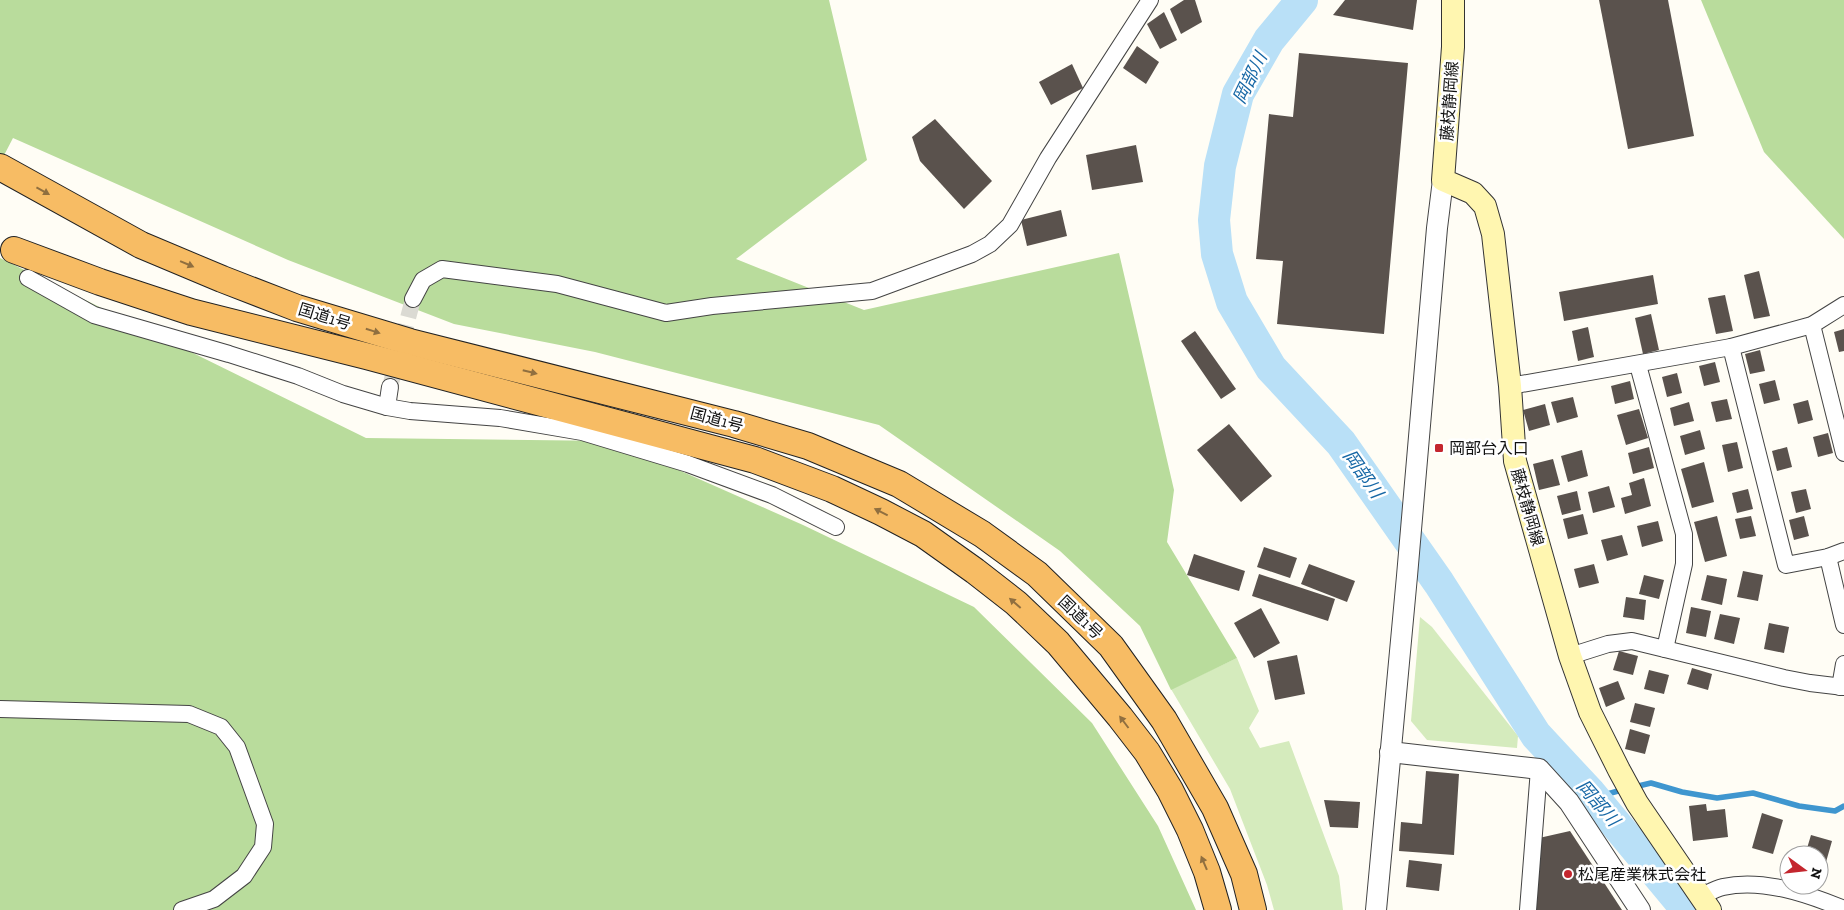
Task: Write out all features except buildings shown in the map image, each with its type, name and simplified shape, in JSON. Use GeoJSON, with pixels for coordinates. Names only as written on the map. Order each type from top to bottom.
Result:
{"type":"FeatureCollection","features":[{"type":"Feature","properties":{"kind":"highway","name":"国道1号"},"geometry":{"type":"LineString","coordinates":[[0,167],[141,245],[297,308],[410,342],[734,424],[808,446],[899,484],[974,529],[1037,574],[1111,646],[1164,720],[1214,808],[1244,874],[1253,910]]}},
{"type":"Feature","properties":{"kind":"highway","name":"国道1号"},"geometry":{"type":"LineString","coordinates":[[14,250],[100,282],[190,312],[366,356],[755,460],[832,489],[922,534],[975,571],[1016,603],[1058,643],[1120,717],[1146,752],[1170,790],[1207,872],[1218,910]]}},
{"type":"Feature","properties":{"kind":"main road","name":"藤枝静岡線"},"geometry":{"type":"LineString","coordinates":[[1453,0],[1453,47],[1443,180],[1473,193],[1485,206],[1493,234],[1510,386],[1515,461],[1570,656],[1590,712],[1618,770],[1637,803],[1706,903]]}},
{"type":"Feature","properties":{"kind":"street"},"geometry":{"type":"LineString","coordinates":[[413,299],[423,280],[442,269],[557,284],[666,313],[712,306],[872,291],[972,254],[990,244],[1010,225],[1048,158],[1150,0]]}},
{"type":"Feature","properties":{"kind":"street"},"geometry":{"type":"LineString","coordinates":[[1376,910],[1435,248],[1443,180]]}},
{"type":"Feature","properties":{"kind":"street"},"geometry":{"type":"LineString","coordinates":[[28,278],[94,316],[230,354],[298,376],[343,394],[410,412],[500,418],[582,432],[688,464],[772,495],[836,527]]}},
{"type":"Feature","properties":{"kind":"street"},"geometry":{"type":"LineString","coordinates":[[1510,386],[1638,365],[1731,347],[1812,325],[1844,305]]}},
{"type":"Feature","properties":{"kind":"street"},"geometry":{"type":"LineString","coordinates":[[1812,325],[1844,453]]}},
{"type":"Feature","properties":{"kind":"street"},"geometry":{"type":"LineString","coordinates":[[1731,347],[1786,565],[1844,551]]}},
{"type":"Feature","properties":{"kind":"street"},"geometry":{"type":"LineString","coordinates":[[1638,365],[1684,534],[1684,564],[1665,649]]}},
{"type":"Feature","properties":{"kind":"street"},"geometry":{"type":"LineString","coordinates":[[387,407],[390,387]]}},
{"type":"Feature","properties":{"kind":"street"},"geometry":{"type":"LineString","coordinates":[[1828,556],[1844,625]]}},
{"type":"Feature","properties":{"kind":"street"},"geometry":{"type":"LineString","coordinates":[[1570,656],[1608,644],[1632,641],[1784,678],[1842,687],[1844,664]]}},
{"type":"Feature","properties":{"kind":"street"},"geometry":{"type":"LineString","coordinates":[[0,708],[189,714],[221,727],[237,747],[265,824],[263,847],[244,876],[214,899],[182,910]]}},
{"type":"Feature","properties":{"kind":"street"},"geometry":{"type":"LineString","coordinates":[[1390,752],[1539,769],[1569,802],[1640,910]]}},
{"type":"Feature","properties":{"kind":"street"},"geometry":{"type":"LineString","coordinates":[[1528,910],[1539,769]]}},
{"type":"Feature","properties":{"kind":"street"},"geometry":{"type":"LineString","coordinates":[[1706,903],[1721,887],[1763,885],[1802,894],[1844,909]]}},
{"type":"Feature","properties":{"kind":"green space"},"geometry":{"type":"Polygon","coordinates":[[[0,0],[829,0],[867,160],[736,259],[864,310],[1119,253],[1174,490],[1167,542],[1237,658],[1171,690],[1140,626],[1060,551],[879,425],[595,352],[454,324],[288,260],[13,138],[0,163],[0,0]]]}},
{"type":"Feature","properties":{"kind":"green space"},"geometry":{"type":"Polygon","coordinates":[[[1701,0],[1844,0],[1844,239],[1764,152],[1701,0]]]}},
{"type":"Feature","properties":{"kind":"green space"},"geometry":{"type":"Polygon","coordinates":[[[0,258],[366,438],[613,441],[803,525],[974,607],[1092,723],[1158,826],[1196,910],[0,910],[0,258]]]}},
{"type":"Feature","properties":{"kind":"green space"},"geometry":{"type":"Polygon","coordinates":[[[1420,617],[1432,627],[1518,736],[1517,748],[1427,740],[1411,721],[1420,617]]]}},
{"type":"Feature","properties":{"kind":"green space"},"geometry":{"type":"Polygon","coordinates":[[[1237,658],[1259,711],[1249,728],[1260,748],[1289,741],[1339,876],[1343,910],[1274,910],[1267,885],[1230,789],[1171,689],[1237,658]]]}},
{"type":"Feature","properties":{"kind":"waterway","name":"岡部川"},"geometry":{"type":"LineString","coordinates":[[1302,0],[1269,40],[1238,94],[1220,166],[1214,220],[1217,254],[1232,302],[1271,368],[1341,443],[1439,583],[1536,735],[1590,793],[1687,910]]}},
{"type":"Feature","properties":{"kind":"waterway"},"geometry":{"type":"LineString","coordinates":[[1634,787],[1651,783],[1682,792],[1717,798],[1753,793],[1799,806],[1835,811],[1844,806]]}},
{"type":"Feature","properties":{"kind":"waterway"},"geometry":{"type":"LineString","coordinates":[[1590,793],[1604,795],[1625,789]]}},
{"type":"Feature","properties":{"kind":"tunnel"},"geometry":{"type":"LineString","coordinates":[[390,387],[413,299]]}},
{"type":"Feature","properties":{"kind":"place","name":"岡部台入口"},"geometry":{"type":"Point","coordinates":[1439,448]}},
{"type":"Feature","properties":{"kind":"place","name":"松尾産業株式会社"},"geometry":{"type":"Point","coordinates":[1568,874]}}]}
